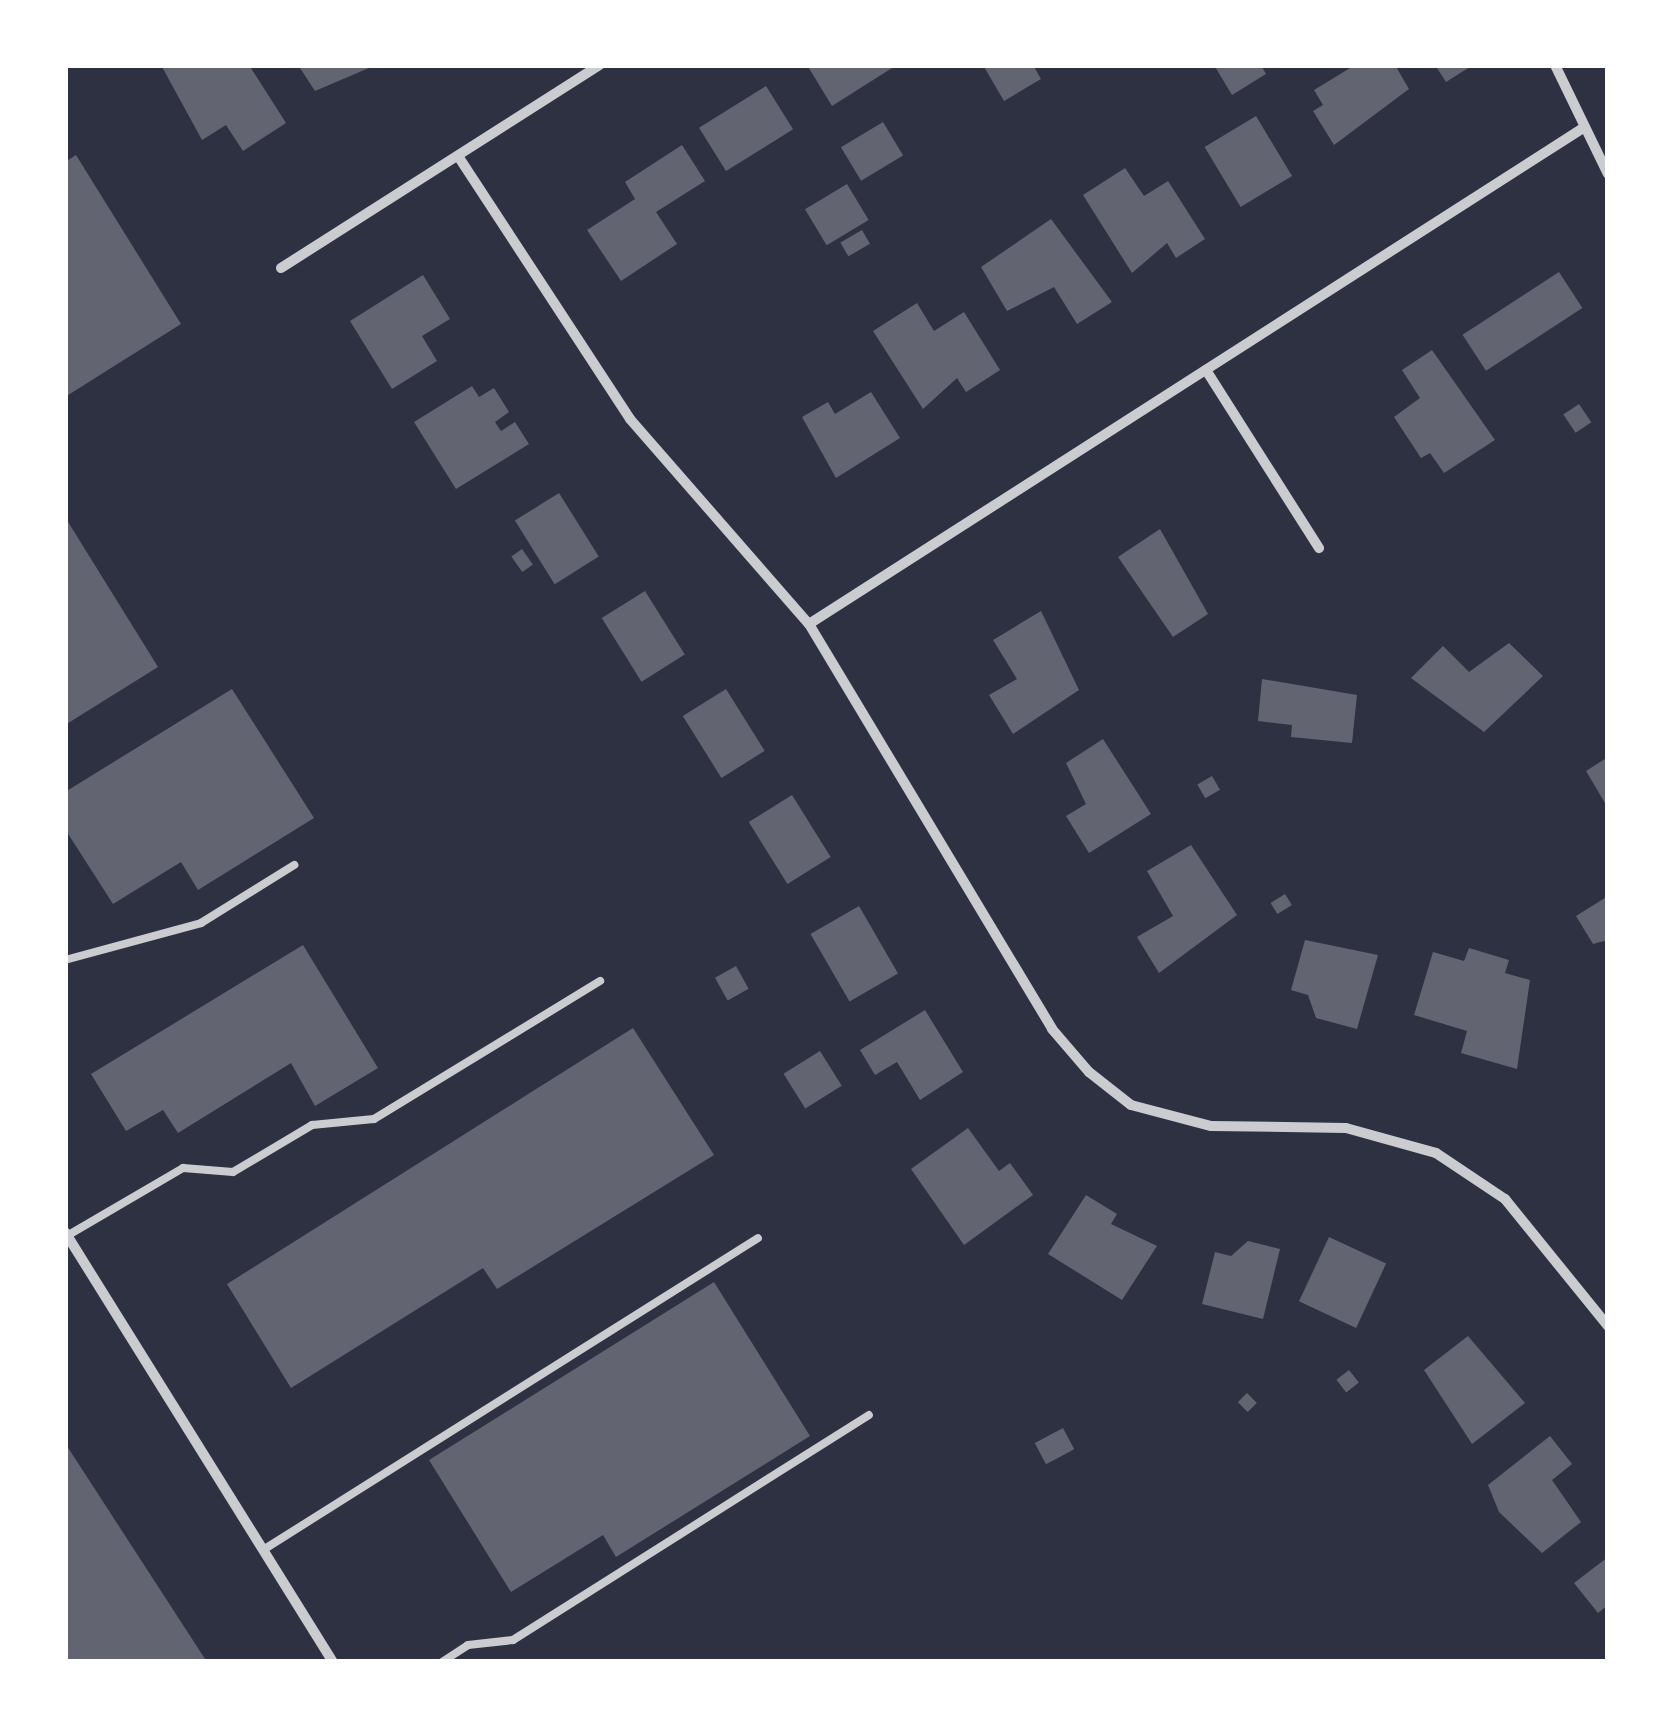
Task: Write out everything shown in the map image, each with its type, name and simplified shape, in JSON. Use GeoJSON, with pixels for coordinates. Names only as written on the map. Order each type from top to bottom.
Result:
{"type":"FeatureCollection","features":[{"type":"Feature","properties":{"kind":"street"},"geometry":{"type":"LineString","coordinates":[[281,268],[600,65]]}},
{"type":"Feature","properties":{"kind":"street"},"geometry":{"type":"LineString","coordinates":[[1556,65],[1608,174]]}},
{"type":"Feature","properties":{"kind":"street"},"geometry":{"type":"LineString","coordinates":[[809,624],[1583,128]]}},
{"type":"Feature","properties":{"kind":"street"},"geometry":{"type":"LineString","coordinates":[[458,156],[630,419],[809,624],[1052,1029],[1088,1072],[1131,1105],[1211,1126],[1346,1128],[1436,1153],[1505,1199],[1608,1326]]}},
{"type":"Feature","properties":{"kind":"street"},"geometry":{"type":"LineString","coordinates":[[1206,370],[1320,548]]}},
{"type":"Feature","properties":{"kind":"street"},"geometry":{"type":"LineString","coordinates":[[66,1235],[333,1662]]}},
{"type":"Feature","properties":{"kind":"lane"},"geometry":{"type":"LineString","coordinates":[[65,960],[201,923],[294,865]]}},
{"type":"Feature","properties":{"kind":"lane"},"geometry":{"type":"LineString","coordinates":[[66,1235],[183,1168],[233,1172],[312,1125],[374,1120],[600,981]]}},
{"type":"Feature","properties":{"kind":"lane"},"geometry":{"type":"LineString","coordinates":[[263,1550],[758,1238]]}},
{"type":"Feature","properties":{"kind":"lane"},"geometry":{"type":"LineString","coordinates":[[442,1662],[468,1645],[513,1640],[869,1415]]}},
{"type":"Feature","properties":{"kind":"building"},"geometry":{"type":"Polygon","coordinates":[[[161,65],[249,65],[286,123],[243,151],[226,125],[202,140],[161,65]]]}},
{"type":"Feature","properties":{"kind":"building"},"geometry":{"type":"Polygon","coordinates":[[[298,65],[376,65],[315,91],[298,65]]]}},
{"type":"Feature","properties":{"kind":"building"},"geometry":{"type":"Polygon","coordinates":[[[807,65],[890,65],[892,68],[832,106],[807,65]]]}},
{"type":"Feature","properties":{"kind":"building"},"geometry":{"type":"Polygon","coordinates":[[[983,65],[1033,65],[1041,79],[1004,101],[983,65]]]}},
{"type":"Feature","properties":{"kind":"building"},"geometry":{"type":"Polygon","coordinates":[[[1214,65],[1261,65],[1266,74],[1232,95],[1214,65]]]}},
{"type":"Feature","properties":{"kind":"building"},"geometry":{"type":"Polygon","coordinates":[[[1355,65],[1395,65],[1409,89],[1334,145],[1313,111],[1323,105],[1314,90],[1355,65]]]}},
{"type":"Feature","properties":{"kind":"building"},"geometry":{"type":"Polygon","coordinates":[[[1435,65],[1473,65],[1446,82],[1435,65]]]}},
{"type":"Feature","properties":{"kind":"building"},"geometry":{"type":"Polygon","coordinates":[[[766,86],[793,129],[726,171],[699,128],[766,86]]]}},
{"type":"Feature","properties":{"kind":"building"},"geometry":{"type":"Polygon","coordinates":[[[1256,116],[1292,176],[1241,207],[1205,147],[1256,116]]]}},
{"type":"Feature","properties":{"kind":"building"},"geometry":{"type":"Polygon","coordinates":[[[883,122],[903,155],[861,181],[841,147],[883,122]]]}},
{"type":"Feature","properties":{"kind":"building"},"geometry":{"type":"Polygon","coordinates":[[[682,145],[705,181],[656,212],[677,244],[621,281],[587,230],[635,199],[625,182],[682,145]]]}},
{"type":"Feature","properties":{"kind":"building"},"geometry":{"type":"Polygon","coordinates":[[[76,155],[181,324],[65,397],[65,162],[76,155]]]}},
{"type":"Feature","properties":{"kind":"building"},"geometry":{"type":"Polygon","coordinates":[[[1125,168],[1144,196],[1168,181],[1205,239],[1176,258],[1167,243],[1132,273],[1083,195],[1125,168]]]}},
{"type":"Feature","properties":{"kind":"building"},"geometry":{"type":"Polygon","coordinates":[[[847,184],[869,220],[827,245],[805,209],[847,184]]]}},
{"type":"Feature","properties":{"kind":"building"},"geometry":{"type":"Polygon","coordinates":[[[1051,219],[1112,302],[1077,324],[1054,287],[1007,311],[981,267],[1051,219]]]}},
{"type":"Feature","properties":{"kind":"building"},"geometry":{"type":"Polygon","coordinates":[[[862,230],[870,244],[848,256],[840,242],[862,230]]]}},
{"type":"Feature","properties":{"kind":"building"},"geometry":{"type":"Polygon","coordinates":[[[1559,272],[1582,308],[1486,371],[1463,335],[1559,272]]]}},
{"type":"Feature","properties":{"kind":"building"},"geometry":{"type":"Polygon","coordinates":[[[423,275],[450,319],[422,336],[437,361],[392,389],[350,321],[423,275]]]}},
{"type":"Feature","properties":{"kind":"building"},"geometry":{"type":"Polygon","coordinates":[[[917,303],[934,331],[964,312],[1000,370],[966,392],[957,378],[923,409],[873,331],[917,303]]]}},
{"type":"Feature","properties":{"kind":"building"},"geometry":{"type":"Polygon","coordinates":[[[1432,350],[1495,440],[1444,473],[1430,453],[1421,458],[1394,417],[1420,398],[1402,370],[1432,350]]]}},
{"type":"Feature","properties":{"kind":"building"},"geometry":{"type":"Polygon","coordinates":[[[472,386],[479,397],[494,388],[509,412],[495,422],[501,431],[515,422],[529,444],[456,489],[414,422],[472,386]]]}},
{"type":"Feature","properties":{"kind":"building"},"geometry":{"type":"Polygon","coordinates":[[[871,392],[900,438],[836,478],[802,417],[828,402],[835,414],[871,392]]]}},
{"type":"Feature","properties":{"kind":"building"},"geometry":{"type":"Polygon","coordinates":[[[1579,404],[1591,422],[1576,433],[1563,415],[1579,404]]]}},
{"type":"Feature","properties":{"kind":"building"},"geometry":{"type":"Polygon","coordinates":[[[559,493],[599,557],[555,584],[515,521],[559,493]]]}},
{"type":"Feature","properties":{"kind":"building"},"geometry":{"type":"Polygon","coordinates":[[[65,517],[158,667],[65,725],[65,517]]]}},
{"type":"Feature","properties":{"kind":"building"},"geometry":{"type":"Polygon","coordinates":[[[1160,529],[1208,614],[1173,637],[1118,557],[1160,529]]]}},
{"type":"Feature","properties":{"kind":"building"},"geometry":{"type":"Polygon","coordinates":[[[522,549],[533,565],[522,572],[511,556],[522,549]]]}},
{"type":"Feature","properties":{"kind":"building"},"geometry":{"type":"Polygon","coordinates":[[[645,591],[685,655],[641,682],[602,618],[645,591]]]}},
{"type":"Feature","properties":{"kind":"building"},"geometry":{"type":"Polygon","coordinates":[[[1041,611],[1079,690],[1013,734],[989,695],[1017,679],[993,640],[1041,611]]]}},
{"type":"Feature","properties":{"kind":"building"},"geometry":{"type":"Polygon","coordinates":[[[1509,643],[1543,676],[1484,732],[1411,678],[1443,646],[1469,672],[1509,643]]]}},
{"type":"Feature","properties":{"kind":"building"},"geometry":{"type":"Polygon","coordinates":[[[1262,679],[1357,695],[1352,743],[1291,737],[1292,725],[1258,721],[1262,679]]]}},
{"type":"Feature","properties":{"kind":"building"},"geometry":{"type":"Polygon","coordinates":[[[232,689],[314,818],[198,890],[181,862],[113,904],[65,829],[65,792],[232,689]]]}},
{"type":"Feature","properties":{"kind":"building"},"geometry":{"type":"Polygon","coordinates":[[[726,689],[765,751],[721,778],[683,716],[726,689]]]}},
{"type":"Feature","properties":{"kind":"building"},"geometry":{"type":"Polygon","coordinates":[[[1103,739],[1151,814],[1089,853],[1066,816],[1086,804],[1066,763],[1103,739]]]}},
{"type":"Feature","properties":{"kind":"building"},"geometry":{"type":"Polygon","coordinates":[[[1608,757],[1608,808],[1586,771],[1608,757]]]}},
{"type":"Feature","properties":{"kind":"building"},"geometry":{"type":"Polygon","coordinates":[[[1212,776],[1220,790],[1205,798],[1197,785],[1212,776]]]}},
{"type":"Feature","properties":{"kind":"building"},"geometry":{"type":"Polygon","coordinates":[[[792,795],[831,857],[787,884],[749,822],[792,795]]]}},
{"type":"Feature","properties":{"kind":"building"},"geometry":{"type":"Polygon","coordinates":[[[1191,845],[1237,915],[1159,973],[1137,937],[1173,916],[1147,871],[1191,845]]]}},
{"type":"Feature","properties":{"kind":"building"},"geometry":{"type":"Polygon","coordinates":[[[1285,894],[1292,905],[1277,914],[1271,903],[1285,894]]]}},
{"type":"Feature","properties":{"kind":"building"},"geometry":{"type":"Polygon","coordinates":[[[1608,896],[1608,940],[1593,944],[1576,916],[1608,896]]]}},
{"type":"Feature","properties":{"kind":"building"},"geometry":{"type":"Polygon","coordinates":[[[859,906],[898,974],[850,1002],[811,934],[859,906]]]}},
{"type":"Feature","properties":{"kind":"building"},"geometry":{"type":"Polygon","coordinates":[[[1305,940],[1378,955],[1357,1029],[1316,1018],[1308,995],[1291,990],[1305,940]]]}},
{"type":"Feature","properties":{"kind":"building"},"geometry":{"type":"Polygon","coordinates":[[[303,945],[378,1068],[315,1106],[291,1063],[178,1133],[163,1110],[126,1131],[91,1074],[303,945]]]}},
{"type":"Feature","properties":{"kind":"building"},"geometry":{"type":"Polygon","coordinates":[[[1469,948],[1509,960],[1505,973],[1530,980],[1517,1069],[1461,1053],[1467,1031],[1414,1015],[1433,952],[1464,961],[1469,948]]]}},
{"type":"Feature","properties":{"kind":"building"},"geometry":{"type":"Polygon","coordinates":[[[736,966],[749,989],[728,1000],[715,978],[736,966]]]}},
{"type":"Feature","properties":{"kind":"building"},"geometry":{"type":"Polygon","coordinates":[[[925,1010],[963,1072],[920,1100],[897,1062],[875,1075],[860,1050],[925,1010]]]}},
{"type":"Feature","properties":{"kind":"building"},"geometry":{"type":"Polygon","coordinates":[[[633,1028],[714,1155],[497,1289],[483,1268],[291,1388],[227,1284],[633,1028]]]}},
{"type":"Feature","properties":{"kind":"building"},"geometry":{"type":"Polygon","coordinates":[[[820,1051],[842,1086],[805,1109],[784,1074],[820,1051]]]}},
{"type":"Feature","properties":{"kind":"building"},"geometry":{"type":"Polygon","coordinates":[[[968,1128],[999,1171],[1010,1163],[1033,1195],[964,1245],[911,1169],[968,1128]]]}},
{"type":"Feature","properties":{"kind":"building"},"geometry":{"type":"Polygon","coordinates":[[[1086,1195],[1117,1214],[1111,1224],[1157,1246],[1122,1300],[1048,1254],[1086,1195]]]}},
{"type":"Feature","properties":{"kind":"building"},"geometry":{"type":"Polygon","coordinates":[[[1329,1237],[1386,1264],[1356,1328],[1299,1301],[1329,1237]]]}},
{"type":"Feature","properties":{"kind":"building"},"geometry":{"type":"Polygon","coordinates":[[[1248,1241],[1280,1249],[1263,1319],[1202,1304],[1215,1252],[1231,1256],[1248,1241]]]}},
{"type":"Feature","properties":{"kind":"building"},"geometry":{"type":"Polygon","coordinates":[[[714,1282],[810,1436],[616,1557],[603,1535],[511,1592],[429,1460],[714,1282]]]}},
{"type":"Feature","properties":{"kind":"building"},"geometry":{"type":"Polygon","coordinates":[[[1468,1336],[1525,1403],[1472,1444],[1424,1370],[1468,1336]]]}},
{"type":"Feature","properties":{"kind":"building"},"geometry":{"type":"Polygon","coordinates":[[[1349,1370],[1359,1383],[1346,1392],[1336,1380],[1349,1370]]]}},
{"type":"Feature","properties":{"kind":"building"},"geometry":{"type":"Polygon","coordinates":[[[1247,1393],[1257,1403],[1248,1412],[1238,1402],[1247,1393]]]}},
{"type":"Feature","properties":{"kind":"building"},"geometry":{"type":"Polygon","coordinates":[[[1063,1428],[1074,1449],[1046,1464],[1035,1443],[1063,1428]]]}},
{"type":"Feature","properties":{"kind":"building"},"geometry":{"type":"Polygon","coordinates":[[[1550,1436],[1572,1464],[1552,1480],[1581,1522],[1542,1553],[1499,1512],[1488,1485],[1550,1436]]]}},
{"type":"Feature","properties":{"kind":"building"},"geometry":{"type":"Polygon","coordinates":[[[65,1443],[207,1662],[65,1662],[65,1443]]]}},
{"type":"Feature","properties":{"kind":"building"},"geometry":{"type":"Polygon","coordinates":[[[1608,1557],[1608,1605],[1598,1613],[1574,1583],[1608,1557]]]}}]}
